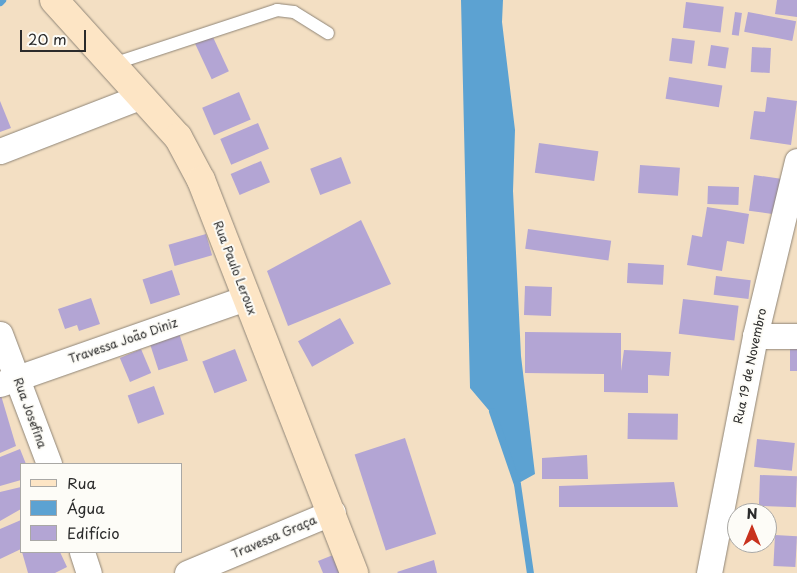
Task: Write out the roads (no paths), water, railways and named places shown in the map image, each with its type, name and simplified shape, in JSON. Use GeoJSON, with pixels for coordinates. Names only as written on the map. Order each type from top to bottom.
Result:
{"type":"FeatureCollection","features":[{"type":"Feature","properties":{"kind":"street","name":"Rua Paulo Leroux"},"geometry":{"type":"LineString","coordinates":[[54,0],[178,137],[201,180],[246,298],[333,512],[354,573]]}},
{"type":"Feature","properties":{"kind":"street"},"geometry":{"type":"LineString","coordinates":[[0,151],[142,96]]}},
{"type":"Feature","properties":{"kind":"street","name":"Rua 19 de Novembro"},"geometry":{"type":"LineString","coordinates":[[709,573],[755,336],[797,161]]}},
{"type":"Feature","properties":{"kind":"street","name":"Travessa João Diniz"},"geometry":{"type":"LineString","coordinates":[[8,381],[246,298]]}},
{"type":"Feature","properties":{"kind":"street","name":"Rua Josefina"},"geometry":{"type":"LineString","coordinates":[[0,334],[8,381],[49,463]]}},
{"type":"Feature","properties":{"kind":"street"},"geometry":{"type":"LineString","coordinates":[[755,336],[797,336]]}},
{"type":"Feature","properties":{"kind":"street","name":"Travessa Graça"},"geometry":{"type":"LineString","coordinates":[[187,573],[333,512]]}},
{"type":"Feature","properties":{"kind":"street"},"geometry":{"type":"LineString","coordinates":[[82,553],[89,573]]}},
{"type":"Feature","properties":{"kind":"lane"},"geometry":{"type":"LineString","coordinates":[[113,64],[277,10],[294,12],[328,33]]}},
{"type":"Feature","properties":{"kind":"water"},"geometry":{"type":"Polygon","coordinates":[[[461,0],[503,0],[502,22],[515,130],[513,191],[521,356],[535,474],[517,484],[492,414],[470,388],[461,0]]]}},
{"type":"Feature","properties":{"kind":"waterway"},"geometry":{"type":"LineString","coordinates":[[492,411],[517,484],[530,573]]}}]}
